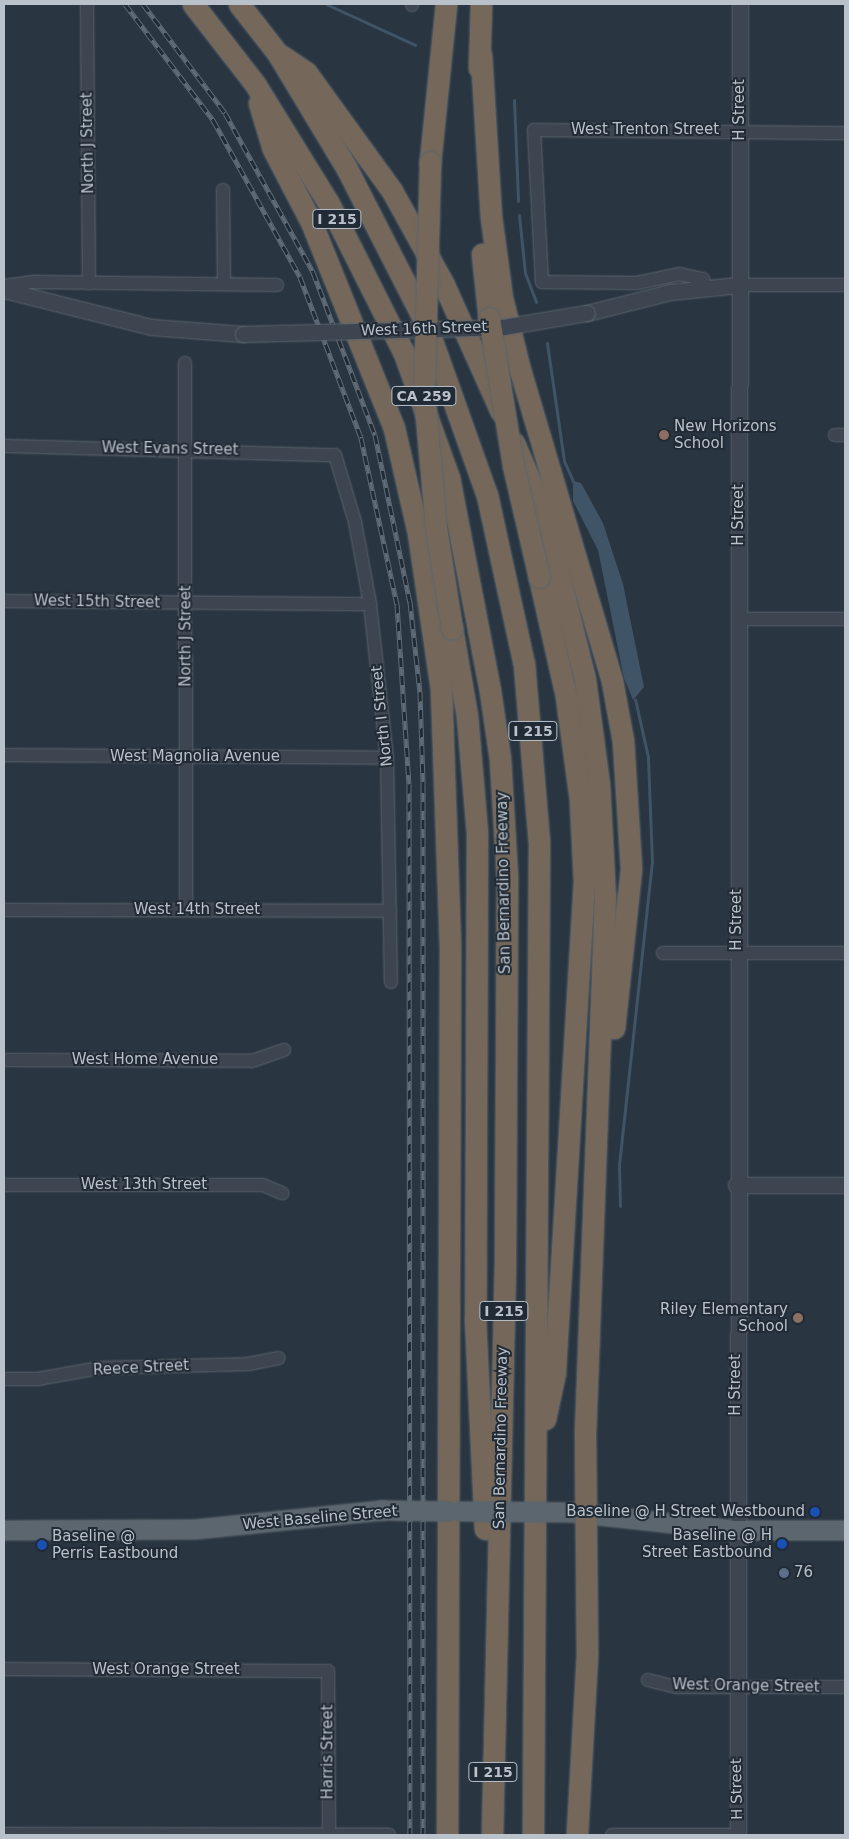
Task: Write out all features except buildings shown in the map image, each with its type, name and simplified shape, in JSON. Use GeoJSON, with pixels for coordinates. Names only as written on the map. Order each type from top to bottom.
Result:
{"type":"FeatureCollection","features":[{"type":"Feature","properties":{"kind":"highway","name":"San Bernardino Freeway"},"geometry":{"type":"LineString","coordinates":[[193,4],[255,84],[328,202],[404,352],[451,487],[500,759],[507,876],[506,1057],[492,1835]]}},
{"type":"Feature","properties":{"kind":"highway","name":"I 215"},"geometry":{"type":"LineString","coordinates":[[239,4],[278,54],[346,167],[426,324],[487,495],[524,664],[539,842],[533,1835]]}},
{"type":"Feature","properties":{"kind":"highway","name":"CA 259"},"geometry":{"type":"LineString","coordinates":[[446,4],[430,162],[424,394],[436,528],[467,716]]}},
{"type":"Feature","properties":{"kind":"highway"},"geometry":{"type":"LineString","coordinates":[[482,4],[481,54],[491,217],[502,298],[520,370],[612,681],[623,741],[630,811],[630,887],[610,1064],[602,1071]]}},
{"type":"Feature","properties":{"kind":"highway"},"geometry":{"type":"LineString","coordinates":[[278,54],[306,72],[392,192],[467,334],[542,510],[585,680],[600,785],[605,898],[602,1071],[577,1512],[587,1654],[577,1835]]}},
{"type":"Feature","properties":{"kind":"highway"},"geometry":{"type":"LineString","coordinates":[[481,54],[476,84],[481,243],[489,318],[513,465],[566,696],[580,800],[584,881],[556,1372],[535,1461]]}},
{"type":"Feature","properties":{"kind":"highway"},"geometry":{"type":"LineString","coordinates":[[255,84],[273,149],[312,224],[391,419],[408,480],[443,711],[450,948],[447,1511],[448,1835]]}},
{"type":"Feature","properties":{"kind":"highway"},"geometry":{"type":"LineString","coordinates":[[450,948],[467,716]]}},
{"type":"Feature","properties":{"kind":"highway"},"geometry":{"type":"LineString","coordinates":[[467,716],[479,885],[474,1318],[495,1708]]}},
{"type":"Feature","properties":{"kind":"main road","name":"West Baseline Street"},"geometry":{"type":"LineString","coordinates":[[4,1530],[195,1529],[382,1510],[577,1512],[736,1530],[845,1530]]}},
{"type":"Feature","properties":{"kind":"street","name":"North J Street"},"geometry":{"type":"LineString","coordinates":[[86,4],[89,282]]}},
{"type":"Feature","properties":{"kind":"street","name":"H Street"},"geometry":{"type":"LineString","coordinates":[[738,1835],[735,1688],[740,4]]}},
{"type":"Feature","properties":{"kind":"street","name":"West Trenton Street"},"geometry":{"type":"LineString","coordinates":[[705,288],[703,279],[680,274],[636,283],[542,282],[534,130],[845,133]]}},
{"type":"Feature","properties":{"kind":"street"},"geometry":{"type":"LineString","coordinates":[[223,190],[224,284]]}},
{"type":"Feature","properties":{"kind":"street"},"geometry":{"type":"LineString","coordinates":[[4,286],[89,282],[277,285]]}},
{"type":"Feature","properties":{"kind":"street","name":"West 16th Street"},"geometry":{"type":"LineString","coordinates":[[4,290],[151,327],[243,334],[504,327],[587,313],[705,288],[739,284],[845,285]]}},
{"type":"Feature","properties":{"kind":"street","name":"North J Street"},"geometry":{"type":"LineString","coordinates":[[185,363],[186,909]]}},
{"type":"Feature","properties":{"kind":"street","name":"West Evans Street"},"geometry":{"type":"LineString","coordinates":[[4,446],[185,449],[335,455]]}},
{"type":"Feature","properties":{"kind":"street","name":"North I Street"},"geometry":{"type":"LineString","coordinates":[[335,455],[355,522],[370,604],[387,758],[391,982]]}},
{"type":"Feature","properties":{"kind":"street","name":"West 15th Street"},"geometry":{"type":"LineString","coordinates":[[4,600],[370,604]]}},
{"type":"Feature","properties":{"kind":"street"},"geometry":{"type":"LineString","coordinates":[[738,619],[845,619]]}},
{"type":"Feature","properties":{"kind":"street","name":"West Magnolia Avenue"},"geometry":{"type":"LineString","coordinates":[[4,755],[387,758]]}},
{"type":"Feature","properties":{"kind":"street","name":"West 14th Street"},"geometry":{"type":"LineString","coordinates":[[4,910],[390,911]]}},
{"type":"Feature","properties":{"kind":"street"},"geometry":{"type":"LineString","coordinates":[[663,953],[845,953]]}},
{"type":"Feature","properties":{"kind":"street","name":"West Home Avenue"},"geometry":{"type":"LineString","coordinates":[[4,1060],[252,1061],[284,1050]]}},
{"type":"Feature","properties":{"kind":"street","name":"West 13th Street"},"geometry":{"type":"LineString","coordinates":[[4,1185],[263,1185],[282,1193]]}},
{"type":"Feature","properties":{"kind":"street"},"geometry":{"type":"LineString","coordinates":[[736,1186],[845,1185]]}},
{"type":"Feature","properties":{"kind":"street","name":"Reece Street"},"geometry":{"type":"LineString","coordinates":[[4,1379],[38,1379],[100,1368],[248,1364],[278,1358]]}},
{"type":"Feature","properties":{"kind":"street","name":"West Orange Street"},"geometry":{"type":"LineString","coordinates":[[4,1669],[328,1671]]}},
{"type":"Feature","properties":{"kind":"street","name":"Harris Street"},"geometry":{"type":"LineString","coordinates":[[328,1671],[329,1833]]}},
{"type":"Feature","properties":{"kind":"street","name":"West Orange Street"},"geometry":{"type":"LineString","coordinates":[[648,1680],[676,1687],[845,1688]]}},
{"type":"Feature","properties":{"kind":"street"},"geometry":{"type":"LineString","coordinates":[[4,1834],[329,1833],[389,1835]]}},
{"type":"Feature","properties":{"kind":"street"},"geometry":{"type":"LineString","coordinates":[[613,1834],[732,1835]]}},
{"type":"Feature","properties":{"kind":"water"},"geometry":{"type":"Polygon","coordinates":[[[573,481],[581,483],[603,523],[623,584],[644,687],[633,700],[624,678],[598,550],[573,501],[573,481]]]}},
{"type":"Feature","properties":{"kind":"waterway"},"geometry":{"type":"LineString","coordinates":[[326,4],[415,45]]}},
{"type":"Feature","properties":{"kind":"waterway"},"geometry":{"type":"LineString","coordinates":[[514,100],[518,201]]}},
{"type":"Feature","properties":{"kind":"waterway"},"geometry":{"type":"LineString","coordinates":[[519,215],[525,273],[536,302]]}},
{"type":"Feature","properties":{"kind":"waterway"},"geometry":{"type":"LineString","coordinates":[[547,343],[564,461],[573,481]]}},
{"type":"Feature","properties":{"kind":"waterway"},"geometry":{"type":"LineString","coordinates":[[620,1206],[619,1165],[652,863],[648,757],[635,699]]}},
{"type":"Feature","properties":{"kind":"railway"},"geometry":{"type":"LineString","coordinates":[[125,4],[213,120],[300,277],[361,438],[397,604],[409,784],[410,1835]]}},
{"type":"Feature","properties":{"kind":"railway"},"geometry":{"type":"LineString","coordinates":[[143,4],[225,113],[313,272],[375,435],[410,602],[420,692],[423,784],[423,1835]]}},
{"type":"Feature","properties":{"kind":"place","name":"New Horizons School"},"geometry":{"type":"Point","coordinates":[664,435]}},
{"type":"Feature","properties":{"kind":"place","name":"Riley Elementary School"},"geometry":{"type":"Point","coordinates":[798,1318]}},
{"type":"Feature","properties":{"kind":"place","name":"Baseline @ H Street Westbound"},"geometry":{"type":"Point","coordinates":[815,1512]}},
{"type":"Feature","properties":{"kind":"place","name":"Baseline @ H Street Eastbound"},"geometry":{"type":"Point","coordinates":[782,1544]}},
{"type":"Feature","properties":{"kind":"place","name":"Baseline @ Perris Eastbound"},"geometry":{"type":"Point","coordinates":[42,1545]}},
{"type":"Feature","properties":{"kind":"place","name":"76"},"geometry":{"type":"Point","coordinates":[784,1573]}}]}
